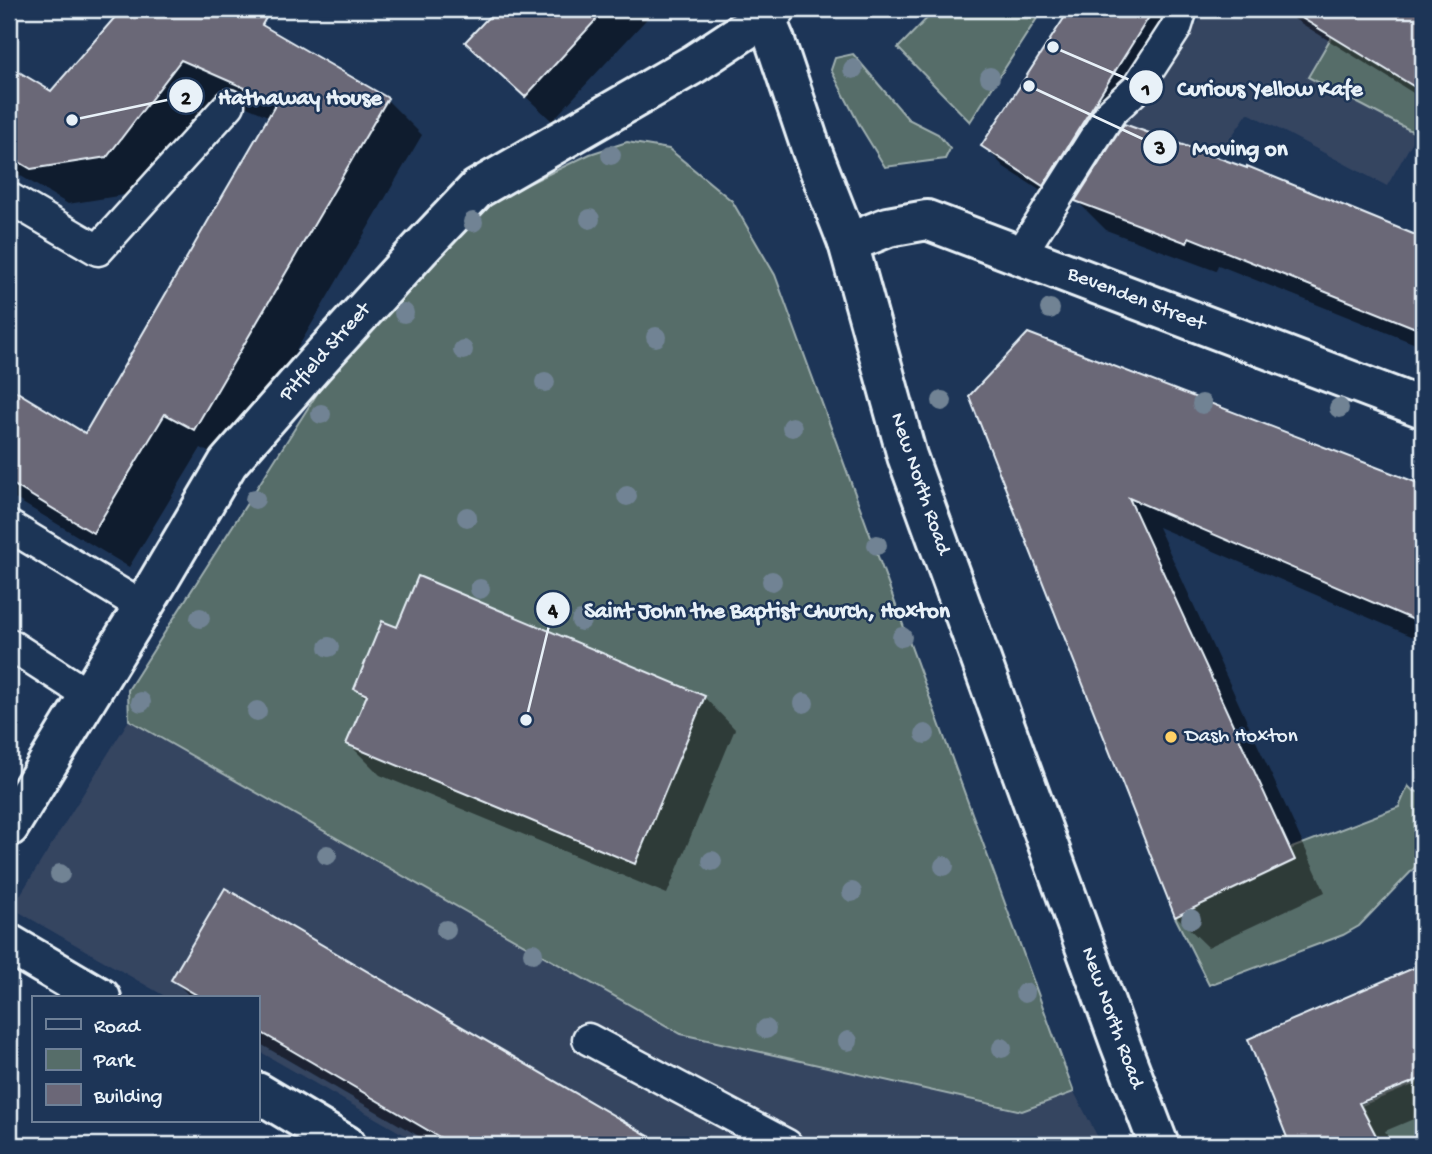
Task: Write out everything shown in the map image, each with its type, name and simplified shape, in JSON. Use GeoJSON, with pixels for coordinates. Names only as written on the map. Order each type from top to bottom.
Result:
{"type":"FeatureCollection","features":[{"type":"Feature","properties":{"kind":"street","name":"New North Road"},"geometry":{"type":"LineString","coordinates":[[767,11],[813,151],[848,243],[907,456],[1159,1145]]}},
{"type":"Feature","properties":{"kind":"street","name":"Pitfield Street"},"geometry":{"type":"LineString","coordinates":[[9,827],[144,607],[228,463],[313,366],[477,189],[694,64],[767,11]]}},
{"type":"Feature","properties":{"kind":"street","name":"Bevenden Street"},"geometry":{"type":"LineString","coordinates":[[848,243],[888,227],[928,220],[1423,408]]}},
{"type":"Feature","properties":{"kind":"street"},"geometry":{"type":"LineString","coordinates":[[9,944],[98,996]]}},
{"type":"Feature","properties":{"kind":"street"},"geometry":{"type":"LineString","coordinates":[[259,1093],[346,1145]]}},
{"type":"Feature","properties":{"kind":"lane"},"geometry":{"type":"LineString","coordinates":[[1020,255],[1111,112],[1137,88],[1176,28],[1182,9]]}},
{"type":"Feature","properties":{"kind":"lane"},"geometry":{"type":"LineString","coordinates":[[9,198],[98,250],[229,105]]}},
{"type":"Feature","properties":{"kind":"lane"},"geometry":{"type":"LineString","coordinates":[[9,526],[144,607]]}},
{"type":"Feature","properties":{"kind":"lane"},"geometry":{"type":"LineString","coordinates":[[9,645],[88,695]]}},
{"type":"Feature","properties":{"kind":"lane"},"geometry":{"type":"LineString","coordinates":[[588,1039],[787,1145]]}},
{"type":"Feature","properties":{"kind":"shaded area"},"geometry":{"type":"Polygon","coordinates":[[[1207,9],[1288,9],[1332,36],[1308,77],[1417,134],[1387,186],[1248,113],[1217,157],[1125,124],[1207,9]]]}},
{"type":"Feature","properties":{"kind":"shaded area"},"geometry":{"type":"Polygon","coordinates":[[[129,720],[681,1034],[1022,1111],[1074,1092],[1102,1145],[422,1145],[259,1051],[259,996],[165,996],[12,908],[129,720]]]}},
{"type":"Feature","properties":{"kind":"green space"},"geometry":{"type":"Polygon","coordinates":[[[936,9],[1043,9],[970,122],[898,48],[936,9]]]}},
{"type":"Feature","properties":{"kind":"green space"},"geometry":{"type":"Polygon","coordinates":[[[1332,36],[1423,92],[1423,137],[1308,77],[1332,36]]]}},
{"type":"Feature","properties":{"kind":"green space"},"geometry":{"type":"Polygon","coordinates":[[[853,54],[908,119],[938,134],[950,149],[945,159],[885,167],[831,70],[835,58],[853,54]]]}},
{"type":"Feature","properties":{"kind":"green space"},"geometry":{"type":"Polygon","coordinates":[[[627,142],[669,149],[732,201],[775,275],[1074,1092],[1022,1111],[681,1034],[129,720],[128,690],[320,389],[480,207],[590,154],[627,142]]]}},
{"type":"Feature","properties":{"kind":"green space"},"geometry":{"type":"Polygon","coordinates":[[[1408,786],[1423,794],[1423,859],[1359,926],[1343,935],[1209,985],[1175,917],[1294,861],[1289,849],[1399,807],[1408,786]]]}},
{"type":"Feature","properties":{"kind":"green space"},"geometry":{"type":"Polygon","coordinates":[[[1423,1080],[1423,1145],[1381,1145],[1361,1105],[1423,1080]]]}},
{"type":"Feature","properties":{"kind":"building"},"geometry":{"type":"Polygon","coordinates":[[[122,9],[271,9],[262,25],[388,98],[194,430],[165,414],[93,533],[9,482],[9,387],[85,433],[277,102],[181,60],[107,157],[31,169],[9,156],[9,66],[51,91],[122,9]]]}},
{"type":"Feature","properties":{"kind":"building"},"geometry":{"type":"Polygon","coordinates":[[[496,9],[606,9],[525,97],[465,42],[496,9]]]}},
{"type":"Feature","properties":{"kind":"building"},"geometry":{"type":"Polygon","coordinates":[[[1070,9],[1154,9],[1043,186],[981,146],[1070,9]]]}},
{"type":"Feature","properties":{"kind":"building"},"geometry":{"type":"Polygon","coordinates":[[[1287,9],[1423,9],[1423,92],[1287,9]]]}},
{"type":"Feature","properties":{"kind":"building"},"geometry":{"type":"Polygon","coordinates":[[[1124,124],[1247,166],[1423,238],[1423,331],[1189,237],[1187,243],[1075,201],[1124,124]]]}},
{"type":"Feature","properties":{"kind":"building","name":"Dash Hoxton"},"geometry":{"type":"Polygon","coordinates":[[[1028,333],[1423,485],[1423,624],[1129,498],[1295,860],[1175,917],[969,396],[1028,333]]]}},
{"type":"Feature","properties":{"kind":"building"},"geometry":{"type":"Polygon","coordinates":[[[418,576],[705,696],[635,864],[346,744],[367,695],[354,689],[382,621],[397,627],[418,576]]]}},
{"type":"Feature","properties":{"kind":"building"},"geometry":{"type":"Polygon","coordinates":[[[225,888],[664,1145],[453,1145],[259,1031],[259,996],[199,996],[171,980],[225,888]]]}},
{"type":"Feature","properties":{"kind":"building"},"geometry":{"type":"Polygon","coordinates":[[[1423,964],[1423,1078],[1359,1103],[1381,1145],[1290,1145],[1248,1039],[1423,964]]]}},
{"type":"Feature","properties":{"kind":"place","name":"Curious Yellow Kafe"},"geometry":{"type":"Point","coordinates":[1053,47]}},
{"type":"Feature","properties":{"kind":"place","name":"Moving on"},"geometry":{"type":"Point","coordinates":[1029,86]}},
{"type":"Feature","properties":{"kind":"place","name":"Hathaway House"},"geometry":{"type":"Point","coordinates":[72,120]}},
{"type":"Feature","properties":{"kind":"place","name":"Saint John the Baptist Church, Hoxton"},"geometry":{"type":"Point","coordinates":[526,720]}},
{"type":"Feature","properties":{"kind":"place","name":"Dash Hoxton"},"geometry":{"type":"Point","coordinates":[1171,737]}}]}
